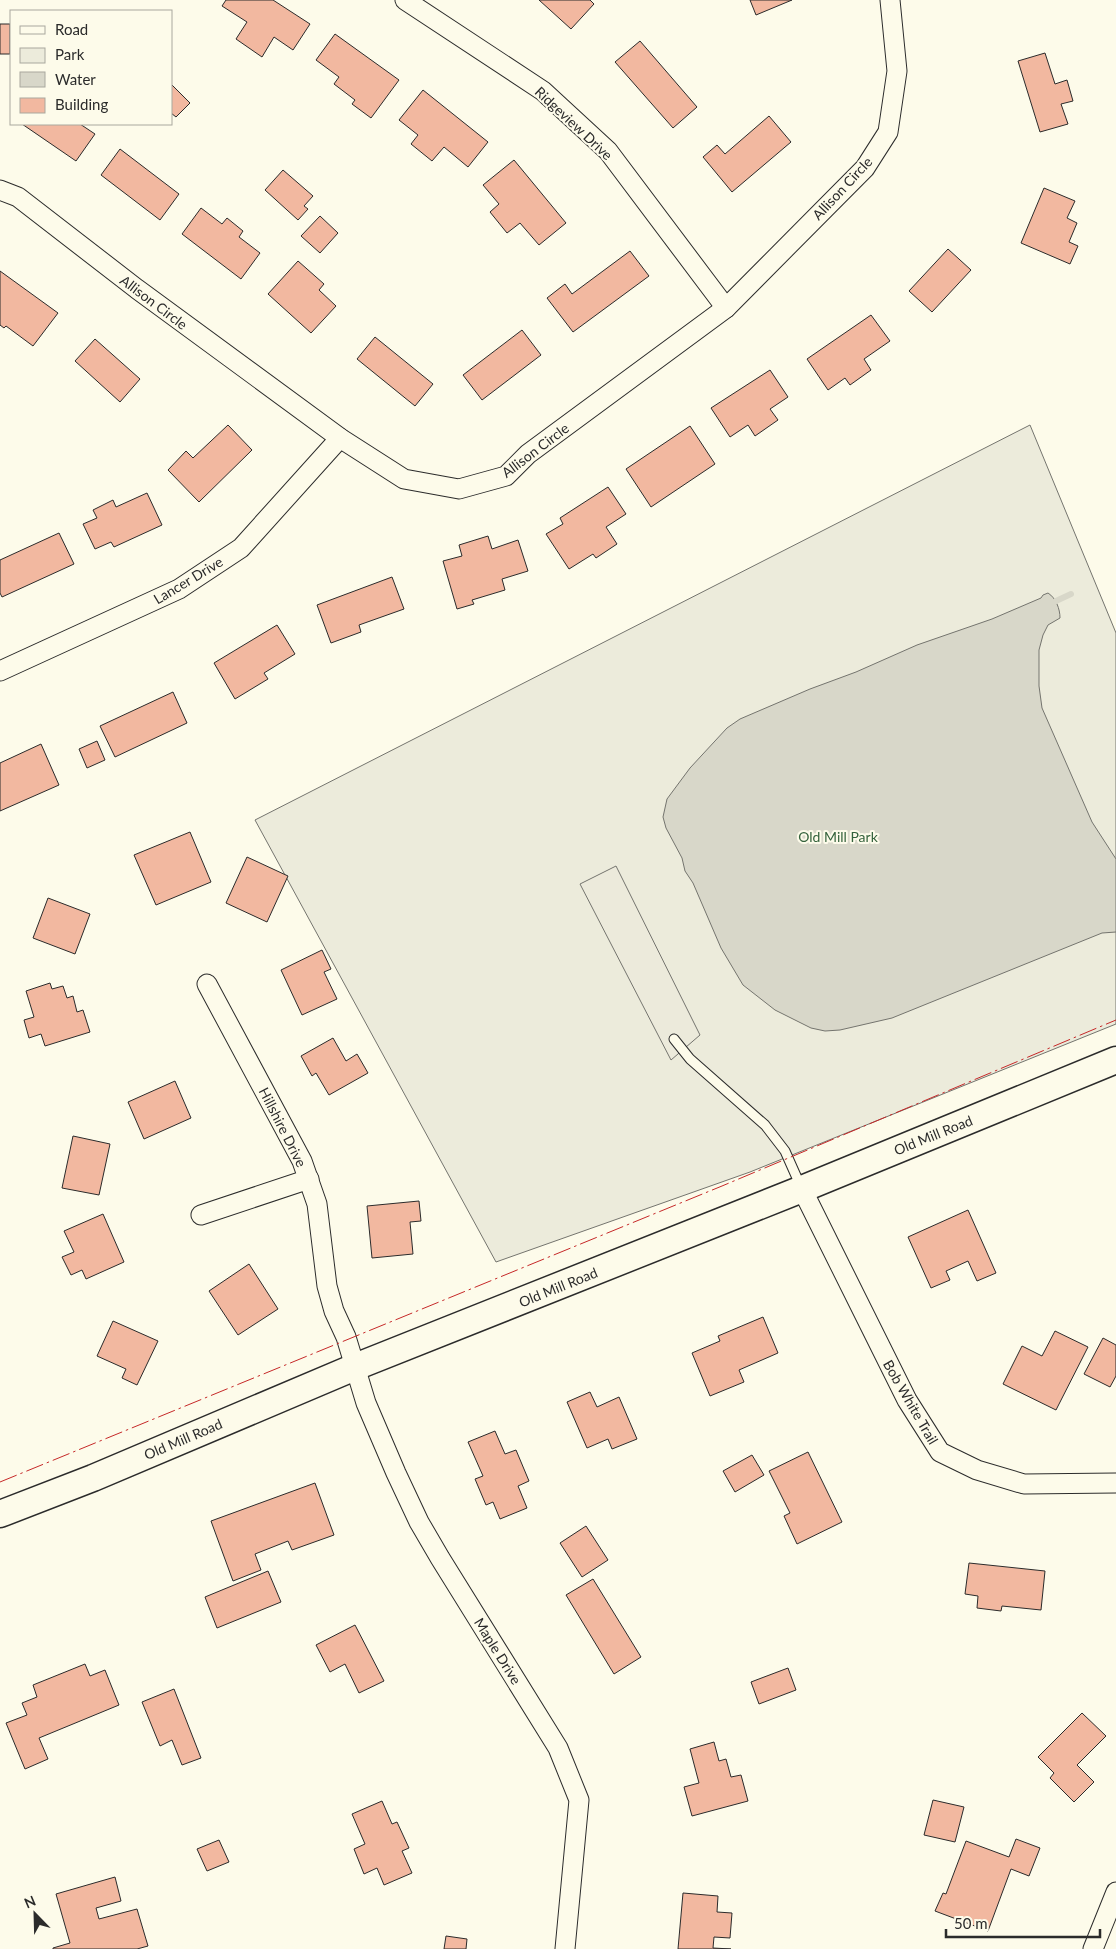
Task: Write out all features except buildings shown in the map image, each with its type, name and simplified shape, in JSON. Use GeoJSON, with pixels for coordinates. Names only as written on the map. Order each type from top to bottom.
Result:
{"type":"FeatureCollection","features":[{"type":"Feature","properties":{"kind":"street","name":"Ridgeview Drive"},"geometry":{"type":"LineString","coordinates":[[405,0],[543,91],[608,151],[726,308]]}},
{"type":"Feature","properties":{"kind":"street","name":"Allison Circle"},"geometry":{"type":"LineString","coordinates":[[0,190],[18,197],[137,289],[340,438],[404,478],[460,489],[506,476],[528,454],[726,308],[865,168],[888,132],[897,71],[890,0]]}},
{"type":"Feature","properties":{"kind":"street","name":"Lancer Drive"},"geometry":{"type":"LineString","coordinates":[[0,671],[179,589],[241,548],[340,438]]}},
{"type":"Feature","properties":{"kind":"street","name":"Hillshire Drive"},"geometry":{"type":"LineString","coordinates":[[207,984],[302,1161],[317,1204],[327,1286],[355,1366]]}},
{"type":"Feature","properties":{"kind":"street","name":"Old Mill Road"},"geometry":{"type":"LineString","coordinates":[[0,1514],[94,1478],[355,1366],[802,1189],[1116,1060]]}},
{"type":"Feature","properties":{"kind":"street"},"geometry":{"type":"LineString","coordinates":[[201,1215],[308,1179]]}},
{"type":"Feature","properties":{"kind":"street","name":"Bob White Trail"},"geometry":{"type":"LineString","coordinates":[[802,1189],[907,1400],[940,1452],[976,1470],[1024,1484],[1116,1483]]}},
{"type":"Feature","properties":{"kind":"street","name":"Maple Drive"},"geometry":{"type":"LineString","coordinates":[[355,1366],[366,1403],[419,1522],[558,1748],[579,1800],[565,1949]]}},
{"type":"Feature","properties":{"kind":"street"},"geometry":{"type":"LineString","coordinates":[[1093,1949],[1116,1892]]}},
{"type":"Feature","properties":{"kind":"lane"},"geometry":{"type":"LineString","coordinates":[[674,1039],[690,1060],[765,1125],[785,1151],[802,1189]]}},
{"type":"Feature","properties":{"kind":"green space","name":"Old Mill Park"},"geometry":{"type":"Polygon","coordinates":[[[1030,425],[1116,633],[1116,1024],[750,1172],[496,1262],[255,820],[1030,425]]]}},
{"type":"Feature","properties":{"kind":"shaded area"},"geometry":{"type":"Polygon","coordinates":[[[616,866],[700,1035],[671,1060],[580,884],[616,866]]]}},
{"type":"Feature","properties":{"kind":"water"},"geometry":{"type":"Polygon","coordinates":[[[1048,593],[1057,604],[1060,618],[1048,625],[1039,650],[1039,686],[1042,708],[1092,822],[1116,859],[1116,932],[1102,933],[892,1018],[840,1030],[825,1031],[811,1028],[775,1010],[743,985],[721,948],[693,883],[685,871],[682,858],[666,828],[663,817],[667,799],[690,768],[727,728],[740,719],[917,645],[992,619],[1041,598],[1048,593]]]}},
{"type":"Feature","properties":{"kind":"waterway"},"geometry":{"type":"LineString","coordinates":[[1056,601],[1071,594]]}},
{"type":"Feature","properties":{"kind":"power"},"geometry":{"type":"LineString","coordinates":[[0,1482],[722,1186],[1116,1020]]}}]}
